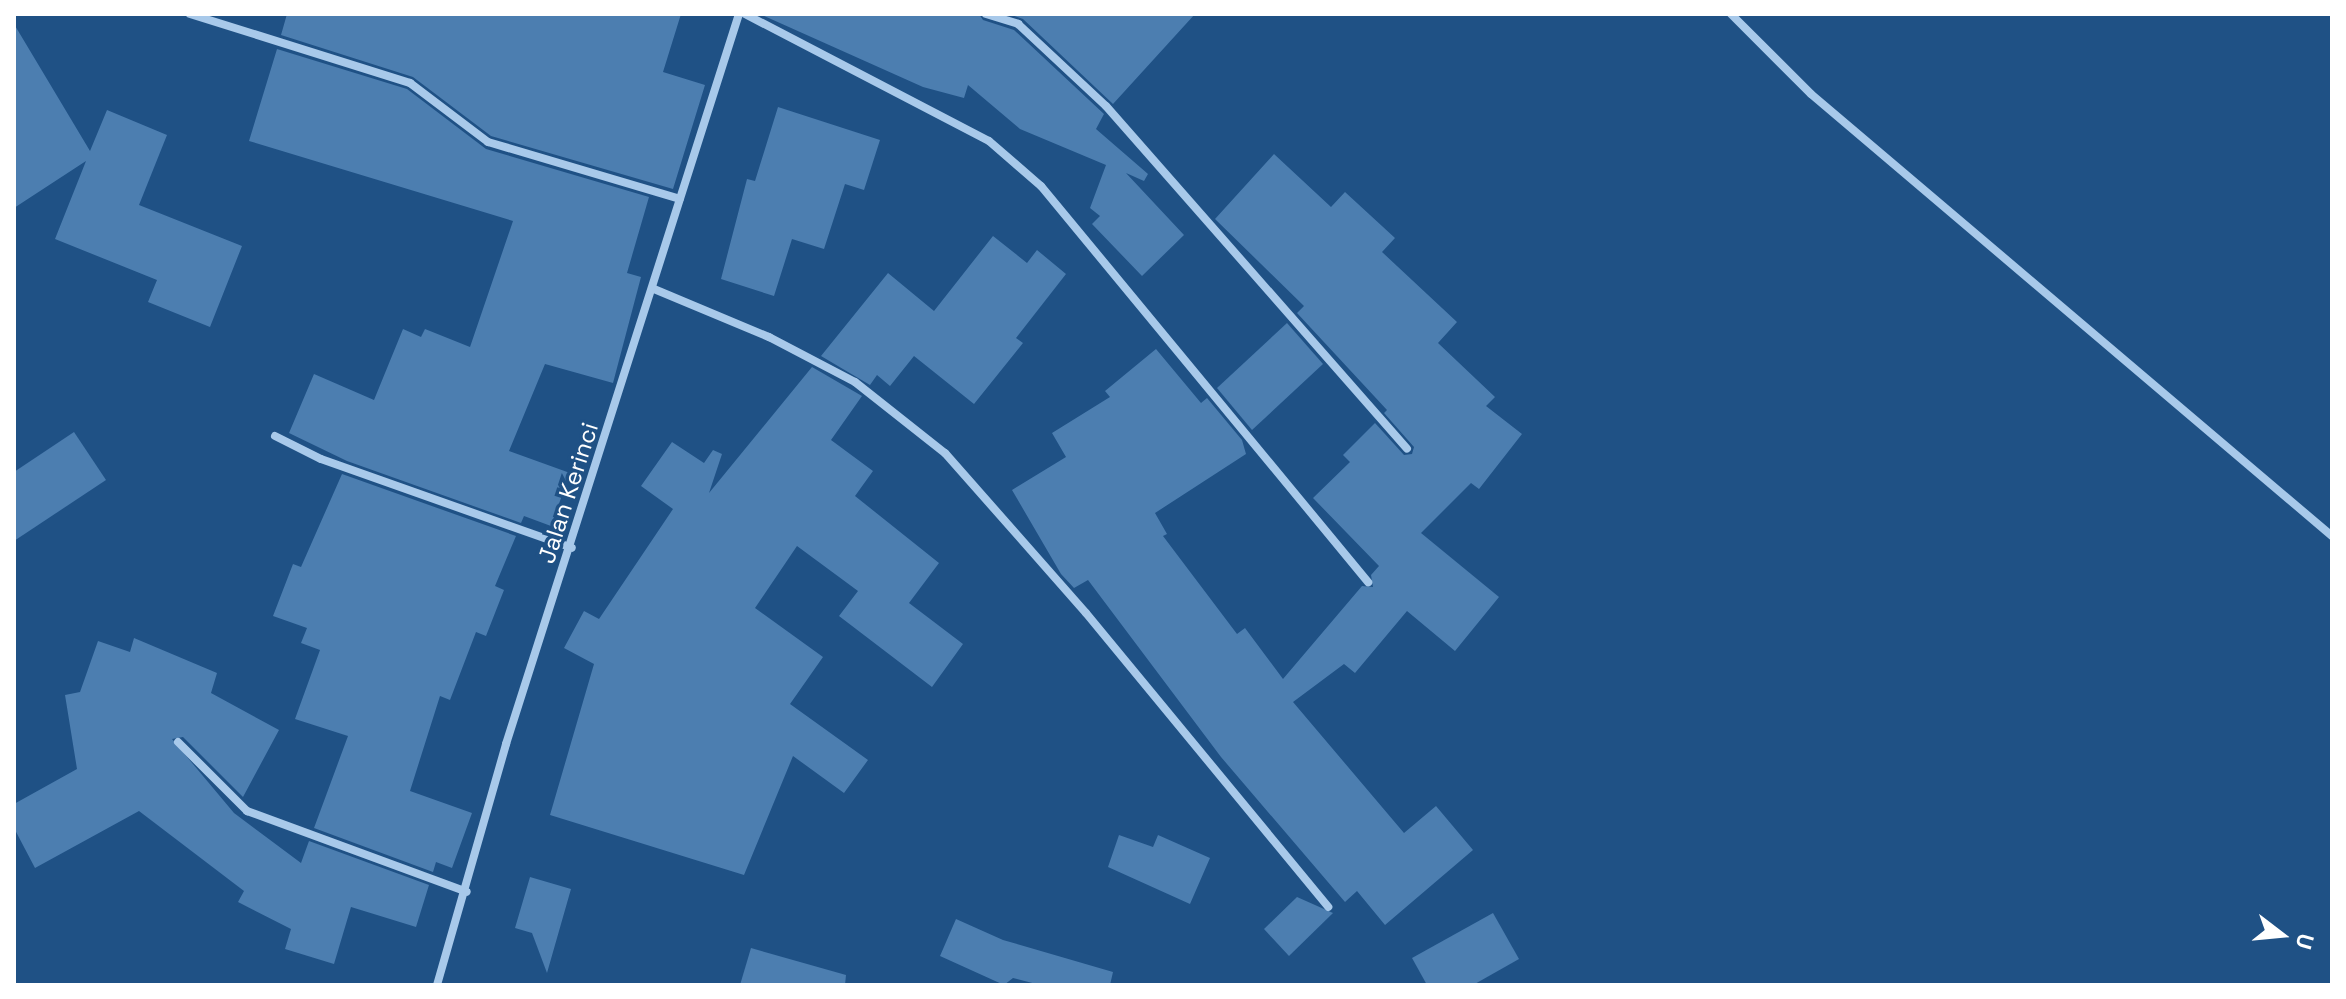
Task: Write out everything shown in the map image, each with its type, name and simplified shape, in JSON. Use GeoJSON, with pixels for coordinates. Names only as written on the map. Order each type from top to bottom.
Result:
{"type":"FeatureCollection","features":[{"type":"Feature","properties":{"kind":"street"},"geometry":{"type":"LineString","coordinates":[[190,14],[410,83],[488,142],[680,199]]}},
{"type":"Feature","properties":{"kind":"street","name":"Jalan Kerinci"},"geometry":{"type":"LineString","coordinates":[[437,985],[467,892],[506,744],[572,548],[739,14]]}},
{"type":"Feature","properties":{"kind":"street"},"geometry":{"type":"LineString","coordinates":[[745,14],[989,141],[1041,186],[1368,582]]}},
{"type":"Feature","properties":{"kind":"street"},"geometry":{"type":"LineString","coordinates":[[986,14],[1018,24],[1106,106],[1407,449]]}},
{"type":"Feature","properties":{"kind":"street"},"geometry":{"type":"LineString","coordinates":[[1731,14],[1811,94],[2332,536]]}},
{"type":"Feature","properties":{"kind":"street"},"geometry":{"type":"LineString","coordinates":[[654,289],[769,337],[855,382],[945,453],[1086,613],[1328,907]]}},
{"type":"Feature","properties":{"kind":"street"},"geometry":{"type":"LineString","coordinates":[[275,436],[321,459],[572,548]]}},
{"type":"Feature","properties":{"kind":"street"},"geometry":{"type":"LineString","coordinates":[[178,742],[247,811],[467,892]]}},
{"type":"Feature","properties":{"kind":"building"},"geometry":{"type":"Polygon","coordinates":[[[287,14],[681,14],[663,72],[705,85],[673,189],[491,136],[413,77],[281,35],[287,14]]]}},
{"type":"Feature","properties":{"kind":"building"},"geometry":{"type":"Polygon","coordinates":[[[760,14],[979,14],[983,20],[1014,30],[1104,114],[1096,129],[1148,174],[1144,181],[1126,173],[1184,235],[1142,276],[1092,224],[1100,216],[1090,208],[1106,165],[1020,129],[968,85],[964,98],[923,87],[760,14]]]}},
{"type":"Feature","properties":{"kind":"building"},"geometry":{"type":"Polygon","coordinates":[[[1009,14],[1195,14],[1113,104],[1023,19],[1009,14]]]}},
{"type":"Feature","properties":{"kind":"building"},"geometry":{"type":"Polygon","coordinates":[[[14,24],[90,151],[107,110],[167,135],[139,205],[242,246],[210,327],[148,302],[157,280],[55,239],[86,161],[14,208],[14,24]]]}},
{"type":"Feature","properties":{"kind":"building"},"geometry":{"type":"Polygon","coordinates":[[[277,49],[407,89],[486,149],[649,197],[627,273],[641,277],[613,383],[545,364],[509,451],[570,473],[551,526],[524,516],[521,523],[347,461],[289,433],[314,374],[374,400],[403,329],[421,337],[425,329],[470,347],[513,221],[249,141],[277,49]]]}},
{"type":"Feature","properties":{"kind":"building"},"geometry":{"type":"Polygon","coordinates":[[[778,107],[880,140],[864,190],[845,184],[824,249],[792,239],[774,296],[721,279],[747,179],[755,181],[778,107]]]}},
{"type":"Feature","properties":{"kind":"building"},"geometry":{"type":"Polygon","coordinates":[[[1274,154],[1331,207],[1345,192],[1395,238],[1382,252],[1457,322],[1438,343],[1495,397],[1486,406],[1522,434],[1479,489],[1471,483],[1421,533],[1499,597],[1455,651],[1407,611],[1355,673],[1344,664],[1293,702],[1404,833],[1436,806],[1473,850],[1385,925],[1357,891],[1345,902],[1221,757],[1088,580],[1074,588],[1061,574],[1012,490],[1066,457],[1052,433],[1110,397],[1105,391],[1156,349],[1201,403],[1207,398],[1242,440],[1246,454],[1155,513],[1167,534],[1163,536],[1237,634],[1245,628],[1283,679],[1362,586],[1373,587],[1371,575],[1379,566],[1313,498],[1350,462],[1343,455],[1375,423],[1404,455],[1412,454],[1414,447],[1384,413],[1387,410],[1297,313],[1304,306],[1215,219],[1274,154]]]}},
{"type":"Feature","properties":{"kind":"building"},"geometry":{"type":"Polygon","coordinates":[[[993,236],[1027,263],[1037,250],[1066,274],[1016,338],[1023,343],[974,404],[914,356],[890,386],[877,375],[870,385],[821,356],[888,273],[934,311],[993,236]]]}},
{"type":"Feature","properties":{"kind":"building"},"geometry":{"type":"Polygon","coordinates":[[[1287,323],[1323,364],[1252,430],[1217,388],[1287,323]]]}},
{"type":"Feature","properties":{"kind":"building"},"geometry":{"type":"Polygon","coordinates":[[[812,367],[862,396],[831,440],[873,471],[855,496],[939,563],[909,603],[963,644],[932,687],[839,616],[858,591],[797,546],[755,608],[823,657],[790,704],[868,760],[844,793],[793,756],[744,875],[550,815],[594,664],[564,648],[584,611],[599,619],[673,509],[641,486],[672,442],[704,463],[713,450],[722,454],[709,493],[812,367]]]}},
{"type":"Feature","properties":{"kind":"building"},"geometry":{"type":"Polygon","coordinates":[[[74,432],[106,480],[14,541],[14,472],[74,432]]]}},
{"type":"Feature","properties":{"kind":"building"},"geometry":{"type":"Polygon","coordinates":[[[342,474],[516,536],[495,586],[504,590],[486,636],[476,632],[450,700],[440,696],[410,791],[472,813],[452,868],[436,862],[433,872],[314,828],[348,736],[295,719],[320,650],[301,643],[307,628],[273,616],[293,564],[301,567],[342,474]]]}},
{"type":"Feature","properties":{"kind":"building"},"geometry":{"type":"Polygon","coordinates":[[[134,638],[217,673],[211,693],[279,730],[243,797],[183,737],[172,739],[234,813],[301,863],[309,841],[429,885],[416,927],[351,907],[334,964],[285,949],[291,929],[238,902],[244,891],[139,811],[35,868],[14,828],[14,804],[77,769],[65,695],[80,692],[98,641],[130,652],[134,638]]]}},
{"type":"Feature","properties":{"kind":"building"},"geometry":{"type":"Polygon","coordinates":[[[1119,835],[1153,847],[1158,835],[1210,858],[1190,904],[1108,867],[1119,835]]]}},
{"type":"Feature","properties":{"kind":"building"},"geometry":{"type":"Polygon","coordinates":[[[530,877],[571,889],[547,973],[532,933],[515,928],[530,877]]]}},
{"type":"Feature","properties":{"kind":"building"},"geometry":{"type":"Polygon","coordinates":[[[1297,897],[1333,913],[1289,956],[1264,929],[1297,897]]]}},
{"type":"Feature","properties":{"kind":"building"},"geometry":{"type":"Polygon","coordinates":[[[1493,913],[1519,959],[1473,985],[1427,985],[1412,958],[1493,913]]]}},
{"type":"Feature","properties":{"kind":"building"},"geometry":{"type":"Polygon","coordinates":[[[956,919],[1003,940],[1113,972],[1110,985],[1040,985],[1013,978],[1004,985],[940,956],[956,919]]]}},
{"type":"Feature","properties":{"kind":"building"},"geometry":{"type":"Polygon","coordinates":[[[751,948],[846,975],[845,985],[740,985],[751,948]]]}}]}
